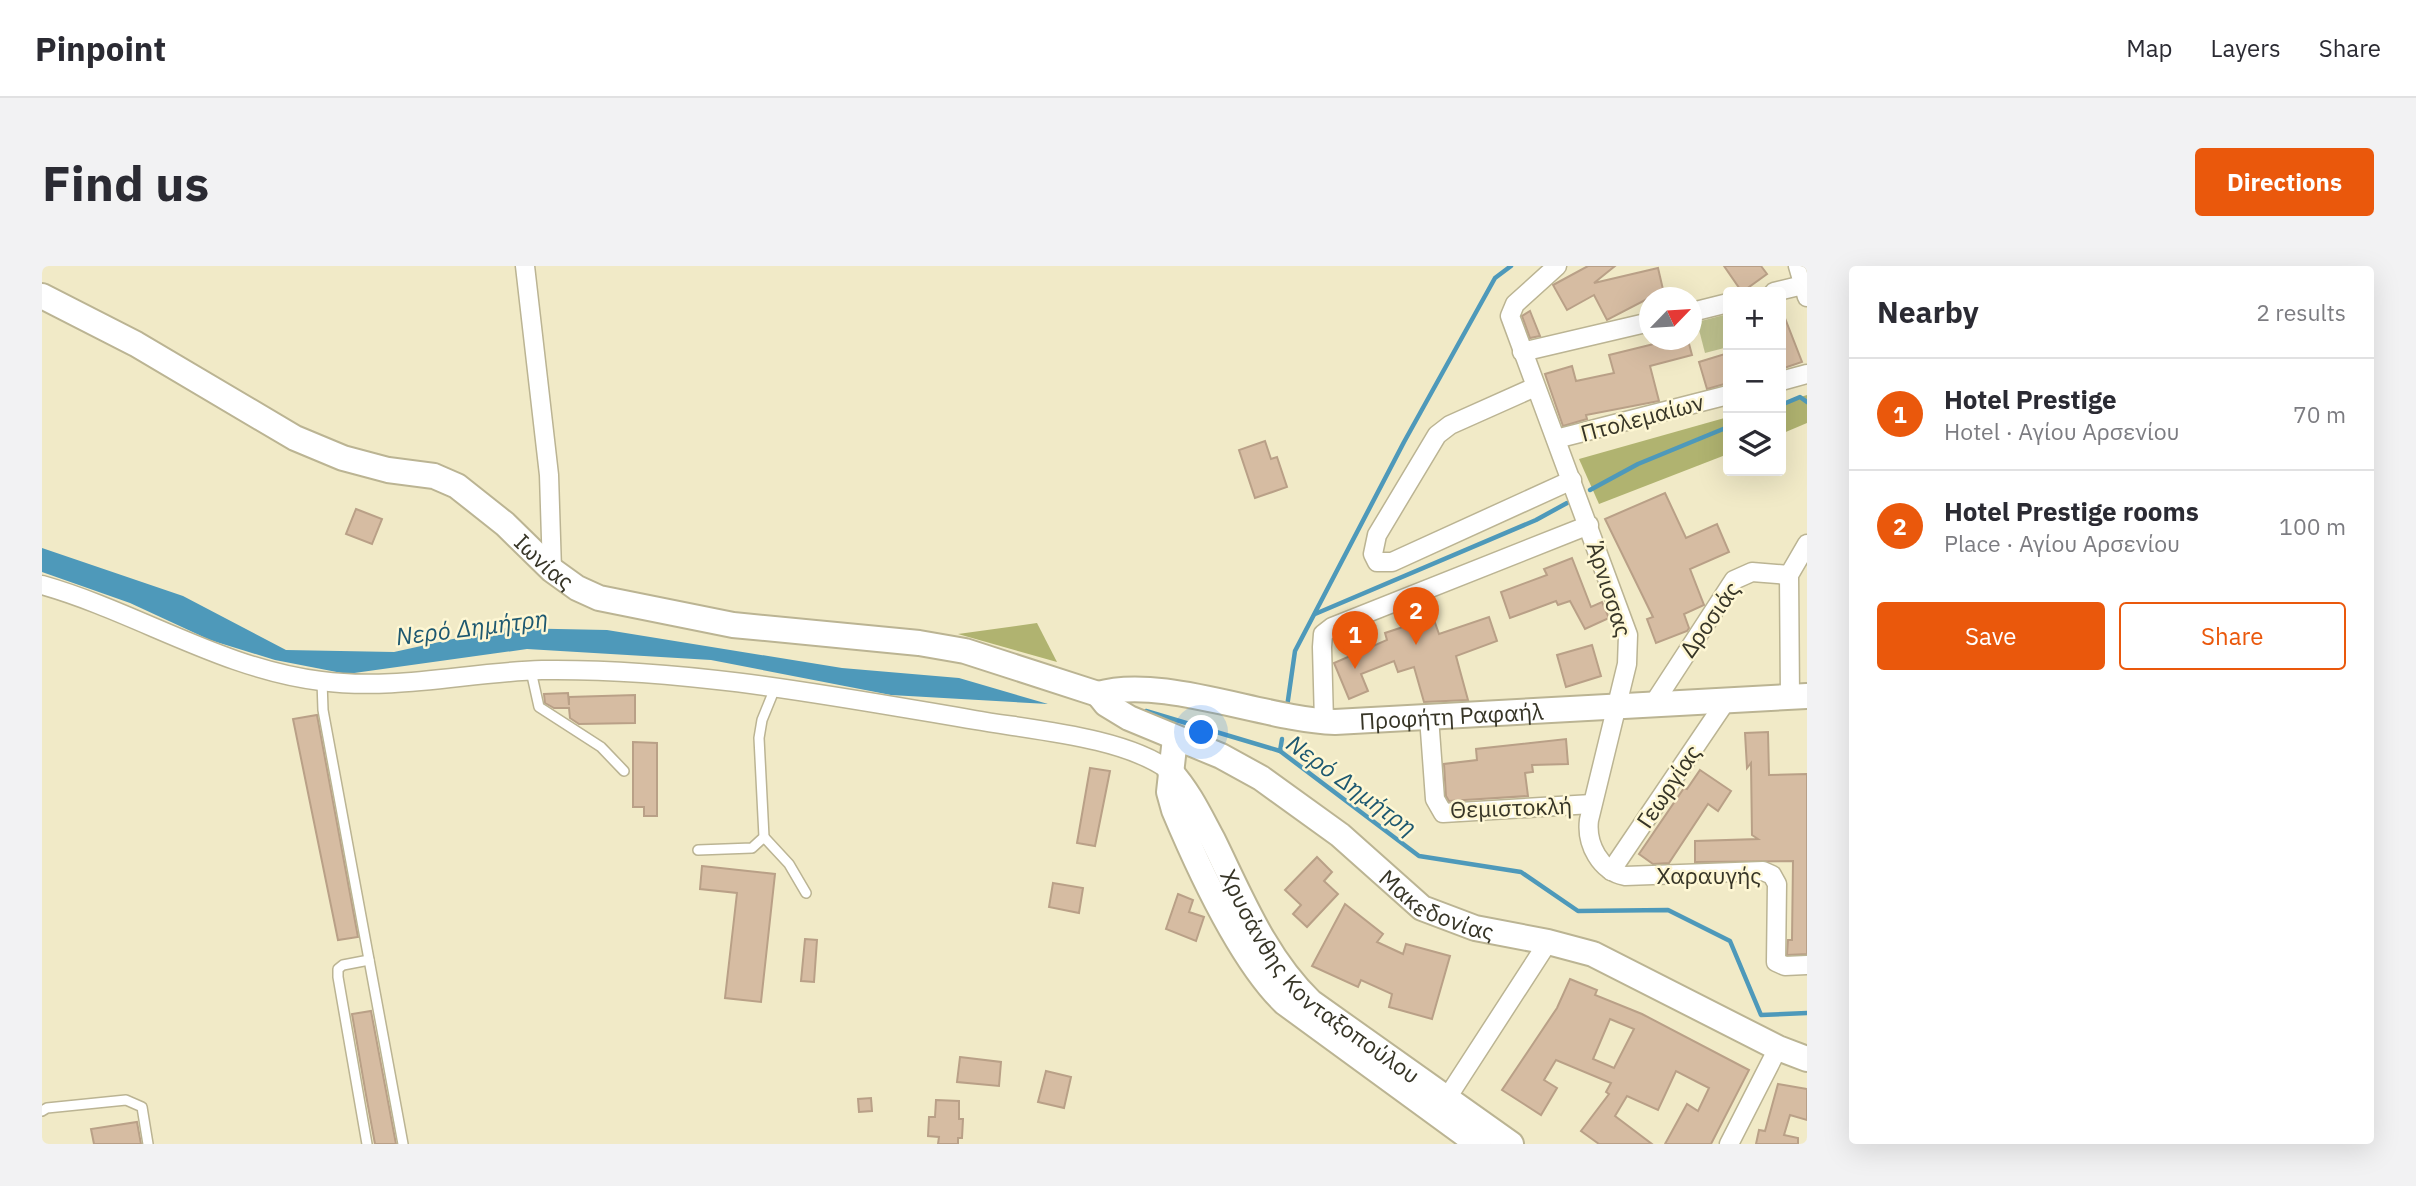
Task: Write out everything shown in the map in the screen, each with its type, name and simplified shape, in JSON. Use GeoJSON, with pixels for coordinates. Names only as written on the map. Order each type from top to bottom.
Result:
{"type":"FeatureCollection","features":[{"type":"Feature","properties":{"kind":"street"},"geometry":{"type":"LineString","coordinates":[[525,266],[549,475],[552,570]]}},
{"type":"Feature","properties":{"kind":"street","name":"Άρνισσας"},"geometry":{"type":"LineString","coordinates":[[1557,266],[1511,309],[1510,316],[1628,635],[1627,664],[1592,804],[1589,840],[1600,860],[1611,871]]}},
{"type":"Feature","properties":{"kind":"street"},"geometry":{"type":"LineString","coordinates":[[1786,291],[1805,290],[1798,266]]}},
{"type":"Feature","properties":{"kind":"street","name":"Ιωνίας"},"geometry":{"type":"LineString","coordinates":[[42,296],[136,344],[295,438],[343,458],[388,470],[433,477],[457,486],[505,524],[552,570],[577,588],[621,604],[733,625],[919,643],[965,651],[1098,694]]}},
{"type":"Feature","properties":{"kind":"street"},"geometry":{"type":"LineString","coordinates":[[1702,310],[1723,304]]}},
{"type":"Feature","properties":{"kind":"street"},"geometry":{"type":"LineString","coordinates":[[1522,352],[1639,325]]}},
{"type":"Feature","properties":{"kind":"street"},"geometry":{"type":"LineString","coordinates":[[1786,380],[1807,374]]}},
{"type":"Feature","properties":{"kind":"street"},"geometry":{"type":"LineString","coordinates":[[1535,387],[1450,425],[1437,435],[1377,535],[1373,554],[1377,562],[1392,562],[1572,480]]}},
{"type":"Feature","properties":{"kind":"street","name":"Πτολεμαίων"},"geometry":{"type":"LineString","coordinates":[[1556,439],[1723,396]]}},
{"type":"Feature","properties":{"kind":"street"},"geometry":{"type":"LineString","coordinates":[[1324,722],[1323,634],[1332,627],[1589,525]]}},
{"type":"Feature","properties":{"kind":"street"},"geometry":{"type":"LineString","coordinates":[[1799,696],[1789,575],[1807,544]]}},
{"type":"Feature","properties":{"kind":"street","name":"Δροσιάς"},"geometry":{"type":"LineString","coordinates":[[1652,706],[1734,580],[1752,572],[1789,575]]}},
{"type":"Feature","properties":{"kind":"street"},"geometry":{"type":"LineString","coordinates":[[42,585],[90,598],[246,666],[322,681],[374,684],[531,671],[642,674],[775,688],[1043,732],[1127,750],[1149,758],[1170,771]]}},
{"type":"Feature","properties":{"kind":"street","name":"Προφήτη Ραφαήλ"},"geometry":{"type":"LineString","coordinates":[[1098,694],[1128,689],[1165,693],[1324,722],[1799,696]]}},
{"type":"Feature","properties":{"kind":"street","name":"Μακεδονίας"},"geometry":{"type":"LineString","coordinates":[[1098,694],[1106,704],[1129,718],[1221,756],[1285,794],[1340,835],[1423,908],[1475,929],[1548,942],[1593,954],[1778,1048],[1807,1059]]}},
{"type":"Feature","properties":{"kind":"street","name":"Γεωργίας"},"geometry":{"type":"LineString","coordinates":[[1611,871],[1726,701]]}},
{"type":"Feature","properties":{"kind":"street","name":"Θεμιστοκλή"},"geometry":{"type":"LineString","coordinates":[[1429,717],[1435,799],[1443,813],[1592,804]]}},
{"type":"Feature","properties":{"kind":"street","name":"Χρυσάνθης Κονταξοπούλου"},"geometry":{"type":"LineString","coordinates":[[1175,738],[1169,792],[1181,828],[1237,939],[1266,984],[1285,1003],[1478,1144]]}},
{"type":"Feature","properties":{"kind":"street","name":"Χρυσάνθης Κονταξοπούλου"},"geometry":{"type":"LineString","coordinates":[[1170,771],[1192,800],[1255,926],[1289,981],[1311,1002],[1511,1144]]}},
{"type":"Feature","properties":{"kind":"street","name":"Χαραυγής"},"geometry":{"type":"LineString","coordinates":[[1611,871],[1625,876],[1763,871],[1772,875],[1777,884],[1776,962],[1785,966],[1807,965]]}},
{"type":"Feature","properties":{"kind":"street"},"geometry":{"type":"LineString","coordinates":[[1447,1098],[1548,942]]}},
{"type":"Feature","properties":{"kind":"street"},"geometry":{"type":"LineString","coordinates":[[1729,1144],[1778,1048]]}},
{"type":"Feature","properties":{"kind":"lane"},"geometry":{"type":"LineString","coordinates":[[531,671],[539,707],[601,747],[624,771]]}},
{"type":"Feature","properties":{"kind":"lane"},"geometry":{"type":"LineString","coordinates":[[322,681],[323,710],[403,1144]]}},
{"type":"Feature","properties":{"kind":"lane"},"geometry":{"type":"LineString","coordinates":[[775,688],[758,738],[764,837],[789,864],[806,893]]}},
{"type":"Feature","properties":{"kind":"lane"},"geometry":{"type":"LineString","coordinates":[[698,850],[752,848],[764,837]]}},
{"type":"Feature","properties":{"kind":"lane"},"geometry":{"type":"LineString","coordinates":[[367,1144],[338,969],[343,965],[369,960]]}},
{"type":"Feature","properties":{"kind":"lane"},"geometry":{"type":"LineString","coordinates":[[42,1111],[47,1108],[126,1100],[136,1102],[142,1107],[148,1144]]}},
{"type":"Feature","properties":{"kind":"green space"},"geometry":{"type":"Polygon","coordinates":[[[1723,315],[1723,348],[1705,353],[1702,321],[1723,315]]]}},
{"type":"Feature","properties":{"kind":"green space"},"geometry":{"type":"Polygon","coordinates":[[[1807,395],[1807,423],[1786,432],[1786,413],[1786,401],[1807,395]]]}},
{"type":"Feature","properties":{"kind":"green space"},"geometry":{"type":"Polygon","coordinates":[[[1723,418],[1723,456],[1599,504],[1579,459],[1723,418]]]}},
{"type":"Feature","properties":{"kind":"green space"},"geometry":{"type":"Polygon","coordinates":[[[1037,623],[1057,662],[958,634],[1037,623]]]}},
{"type":"Feature","properties":{"kind":"water"},"geometry":{"type":"Polygon","coordinates":[[[42,548],[183,596],[286,650],[394,652],[503,628],[607,630],[842,668],[959,678],[1048,704],[891,695],[711,660],[527,649],[347,674],[275,660],[210,640],[130,603],[42,572],[42,548]]]}},
{"type":"Feature","properties":{"kind":"building"},"geometry":{"type":"Polygon","coordinates":[[[1588,266],[1615,266],[1594,283],[1658,268],[1662,287],[1639,287],[1639,303],[1607,320],[1594,295],[1567,310],[1553,285],[1588,266]]]}},
{"type":"Feature","properties":{"kind":"building"},"geometry":{"type":"Polygon","coordinates":[[[1724,266],[1761,266],[1767,274],[1749,287],[1739,287],[1724,266]]]}},
{"type":"Feature","properties":{"kind":"building"},"geometry":{"type":"Polygon","coordinates":[[[1530,311],[1540,336],[1530,338],[1522,316],[1530,311]]]}},
{"type":"Feature","properties":{"kind":"building"},"geometry":{"type":"Polygon","coordinates":[[[1786,321],[1802,362],[1786,367],[1786,321]]]}},
{"type":"Feature","properties":{"kind":"building"},"geometry":{"type":"Polygon","coordinates":[[[1639,348],[1639,350],[1691,350],[1692,355],[1650,366],[1659,401],[1586,415],[1587,419],[1563,426],[1545,374],[1572,366],[1576,381],[1614,373],[1609,355],[1639,348]]]}},
{"type":"Feature","properties":{"kind":"building"},"geometry":{"type":"Polygon","coordinates":[[[1723,355],[1723,384],[1707,389],[1699,362],[1723,355]]]}},
{"type":"Feature","properties":{"kind":"building"},"geometry":{"type":"Polygon","coordinates":[[[1265,441],[1271,459],[1277,457],[1287,487],[1255,498],[1239,450],[1265,441]]]}},
{"type":"Feature","properties":{"kind":"building"},"geometry":{"type":"Polygon","coordinates":[[[1665,493],[1686,538],[1717,524],[1729,552],[1690,569],[1704,605],[1684,614],[1689,628],[1687,631],[1656,643],[1647,619],[1653,617],[1605,519],[1665,493]]]}},
{"type":"Feature","properties":{"kind":"building"},"geometry":{"type":"Polygon","coordinates":[[[356,509],[382,519],[372,544],[346,534],[356,509]]]}},
{"type":"Feature","properties":{"kind":"building"},"geometry":{"type":"Polygon","coordinates":[[[1572,558],[1591,607],[1602,602],[1609,618],[1585,629],[1570,601],[1558,605],[1556,601],[1510,618],[1501,592],[1547,575],[1544,569],[1572,558]]]}},
{"type":"Feature","properties":{"kind":"building"},"geometry":{"type":"Polygon","coordinates":[[[1433,617],[1439,634],[1489,617],[1497,641],[1456,656],[1468,700],[1424,702],[1414,667],[1398,672],[1394,661],[1361,674],[1368,691],[1349,699],[1334,663],[1387,640],[1385,633],[1433,617]]]}},
{"type":"Feature","properties":{"kind":"building"},"geometry":{"type":"Polygon","coordinates":[[[1592,645],[1601,676],[1566,687],[1557,655],[1592,645]]]}},
{"type":"Feature","properties":{"kind":"building"},"geometry":{"type":"Polygon","coordinates":[[[568,693],[569,705],[569,697],[635,695],[635,723],[579,724],[570,718],[569,708],[554,708],[545,703],[544,694],[568,693]]]}},
{"type":"Feature","properties":{"kind":"building"},"geometry":{"type":"Polygon","coordinates":[[[317,715],[358,937],[338,940],[293,719],[317,715]]]}},
{"type":"Feature","properties":{"kind":"building"},"geometry":{"type":"Polygon","coordinates":[[[1768,732],[1769,775],[1807,774],[1807,954],[1787,955],[1788,940],[1792,940],[1793,861],[1695,862],[1695,841],[1758,839],[1752,835],[1751,763],[1747,768],[1745,733],[1768,732]]]}},
{"type":"Feature","properties":{"kind":"building"},"geometry":{"type":"Polygon","coordinates":[[[1566,739],[1568,764],[1532,765],[1533,772],[1525,773],[1528,796],[1449,801],[1446,796],[1444,764],[1477,760],[1476,749],[1566,739]]]}},
{"type":"Feature","properties":{"kind":"building"},"geometry":{"type":"Polygon","coordinates":[[[633,742],[657,743],[657,816],[644,816],[644,807],[633,807],[633,742]]]}},
{"type":"Feature","properties":{"kind":"building"},"geometry":{"type":"Polygon","coordinates":[[[1090,768],[1110,771],[1095,846],[1077,843],[1090,768]]]}},
{"type":"Feature","properties":{"kind":"building"},"geometry":{"type":"Polygon","coordinates":[[[1700,770],[1731,791],[1718,811],[1708,804],[1669,863],[1653,864],[1639,854],[1684,788],[1687,789],[1700,770]]]}},
{"type":"Feature","properties":{"kind":"building"},"geometry":{"type":"Polygon","coordinates":[[[1317,857],[1332,872],[1324,881],[1338,894],[1307,927],[1293,914],[1301,905],[1285,890],[1317,857]]]}},
{"type":"Feature","properties":{"kind":"building"},"geometry":{"type":"Polygon","coordinates":[[[702,866],[775,874],[761,1002],[725,998],[737,893],[700,889],[702,866]]]}},
{"type":"Feature","properties":{"kind":"building"},"geometry":{"type":"Polygon","coordinates":[[[1053,883],[1083,888],[1079,913],[1049,907],[1053,883]]]}},
{"type":"Feature","properties":{"kind":"building"},"geometry":{"type":"Polygon","coordinates":[[[1178,894],[1193,900],[1189,912],[1204,917],[1196,941],[1166,929],[1178,894]]]}},
{"type":"Feature","properties":{"kind":"building"},"geometry":{"type":"Polygon","coordinates":[[[1345,904],[1383,934],[1377,942],[1403,954],[1406,944],[1450,956],[1432,1019],[1389,1007],[1392,994],[1361,980],[1358,987],[1312,966],[1345,904]]]}},
{"type":"Feature","properties":{"kind":"building"},"geometry":{"type":"Polygon","coordinates":[[[805,939],[817,940],[814,982],[801,981],[805,939]]]}},
{"type":"Feature","properties":{"kind":"building"},"geometry":{"type":"Polygon","coordinates":[[[1570,979],[1597,990],[1595,995],[1642,1014],[1749,1070],[1711,1144],[1665,1144],[1687,1104],[1698,1111],[1709,1088],[1676,1071],[1658,1110],[1627,1096],[1615,1116],[1652,1144],[1599,1144],[1581,1131],[1609,1094],[1606,1092],[1611,1083],[1556,1060],[1544,1080],[1557,1088],[1541,1115],[1502,1090],[1557,1008],[1570,979]],[[1610,1019],[1593,1059],[1614,1068],[1634,1029],[1610,1019]]]}},
{"type":"Feature","properties":{"kind":"building"},"geometry":{"type":"Polygon","coordinates":[[[371,1011],[396,1144],[375,1144],[352,1014],[371,1011]]]}},
{"type":"Feature","properties":{"kind":"building"},"geometry":{"type":"Polygon","coordinates":[[[960,1057],[1001,1062],[999,1086],[957,1082],[960,1057]]]}},
{"type":"Feature","properties":{"kind":"building"},"geometry":{"type":"Polygon","coordinates":[[[1046,1071],[1071,1077],[1064,1108],[1038,1102],[1046,1071]]]}},
{"type":"Feature","properties":{"kind":"building"},"geometry":{"type":"Polygon","coordinates":[[[1778,1084],[1807,1089],[1807,1120],[1790,1115],[1784,1135],[1798,1138],[1798,1144],[1756,1144],[1759,1130],[1765,1131],[1778,1084]]]}},
{"type":"Feature","properties":{"kind":"building"},"geometry":{"type":"Polygon","coordinates":[[[871,1098],[872,1111],[859,1112],[858,1099],[871,1098]]]}},
{"type":"Feature","properties":{"kind":"building"},"geometry":{"type":"Polygon","coordinates":[[[936,1100],[959,1101],[959,1119],[963,1119],[962,1138],[958,1138],[958,1144],[938,1144],[939,1137],[928,1136],[929,1117],[935,1117],[936,1100]]]}},
{"type":"Feature","properties":{"kind":"building"},"geometry":{"type":"Polygon","coordinates":[[[137,1122],[141,1144],[94,1144],[91,1129],[137,1122]]]}},
{"type":"Feature","properties":{"kind":"waterway"},"geometry":{"type":"LineString","coordinates":[[1287,707],[1295,651],[1404,442],[1495,278],[1511,266]]}},
{"type":"Feature","properties":{"kind":"waterway"},"geometry":{"type":"LineString","coordinates":[[1786,403],[1800,397],[1807,402]]}},
{"type":"Feature","properties":{"kind":"waterway"},"geometry":{"type":"LineString","coordinates":[[1590,490],[1638,464],[1723,429]]}},
{"type":"Feature","properties":{"kind":"waterway"},"geometry":{"type":"LineString","coordinates":[[1315,614],[1536,520],[1567,503]]}},
{"type":"Feature","properties":{"kind":"waterway","name":"Νερό Δημήτρη"},"geometry":{"type":"LineString","coordinates":[[1146,711],[1280,751],[1419,856],[1521,872],[1578,911],[1668,910],[1730,941],[1761,1015],[1807,1013]]}},
{"type":"Feature","properties":{"kind":"waterway"},"geometry":{"type":"LineString","coordinates":[[1280,751],[1282,739]]}},
{"type":"Feature","properties":{"kind":"place","name":"Hotel Prestige rooms"},"geometry":{"type":"Point","coordinates":[1416,645]}},
{"type":"Feature","properties":{"kind":"place","name":"Hotel Prestige"},"geometry":{"type":"Point","coordinates":[1355,669]}}]}
